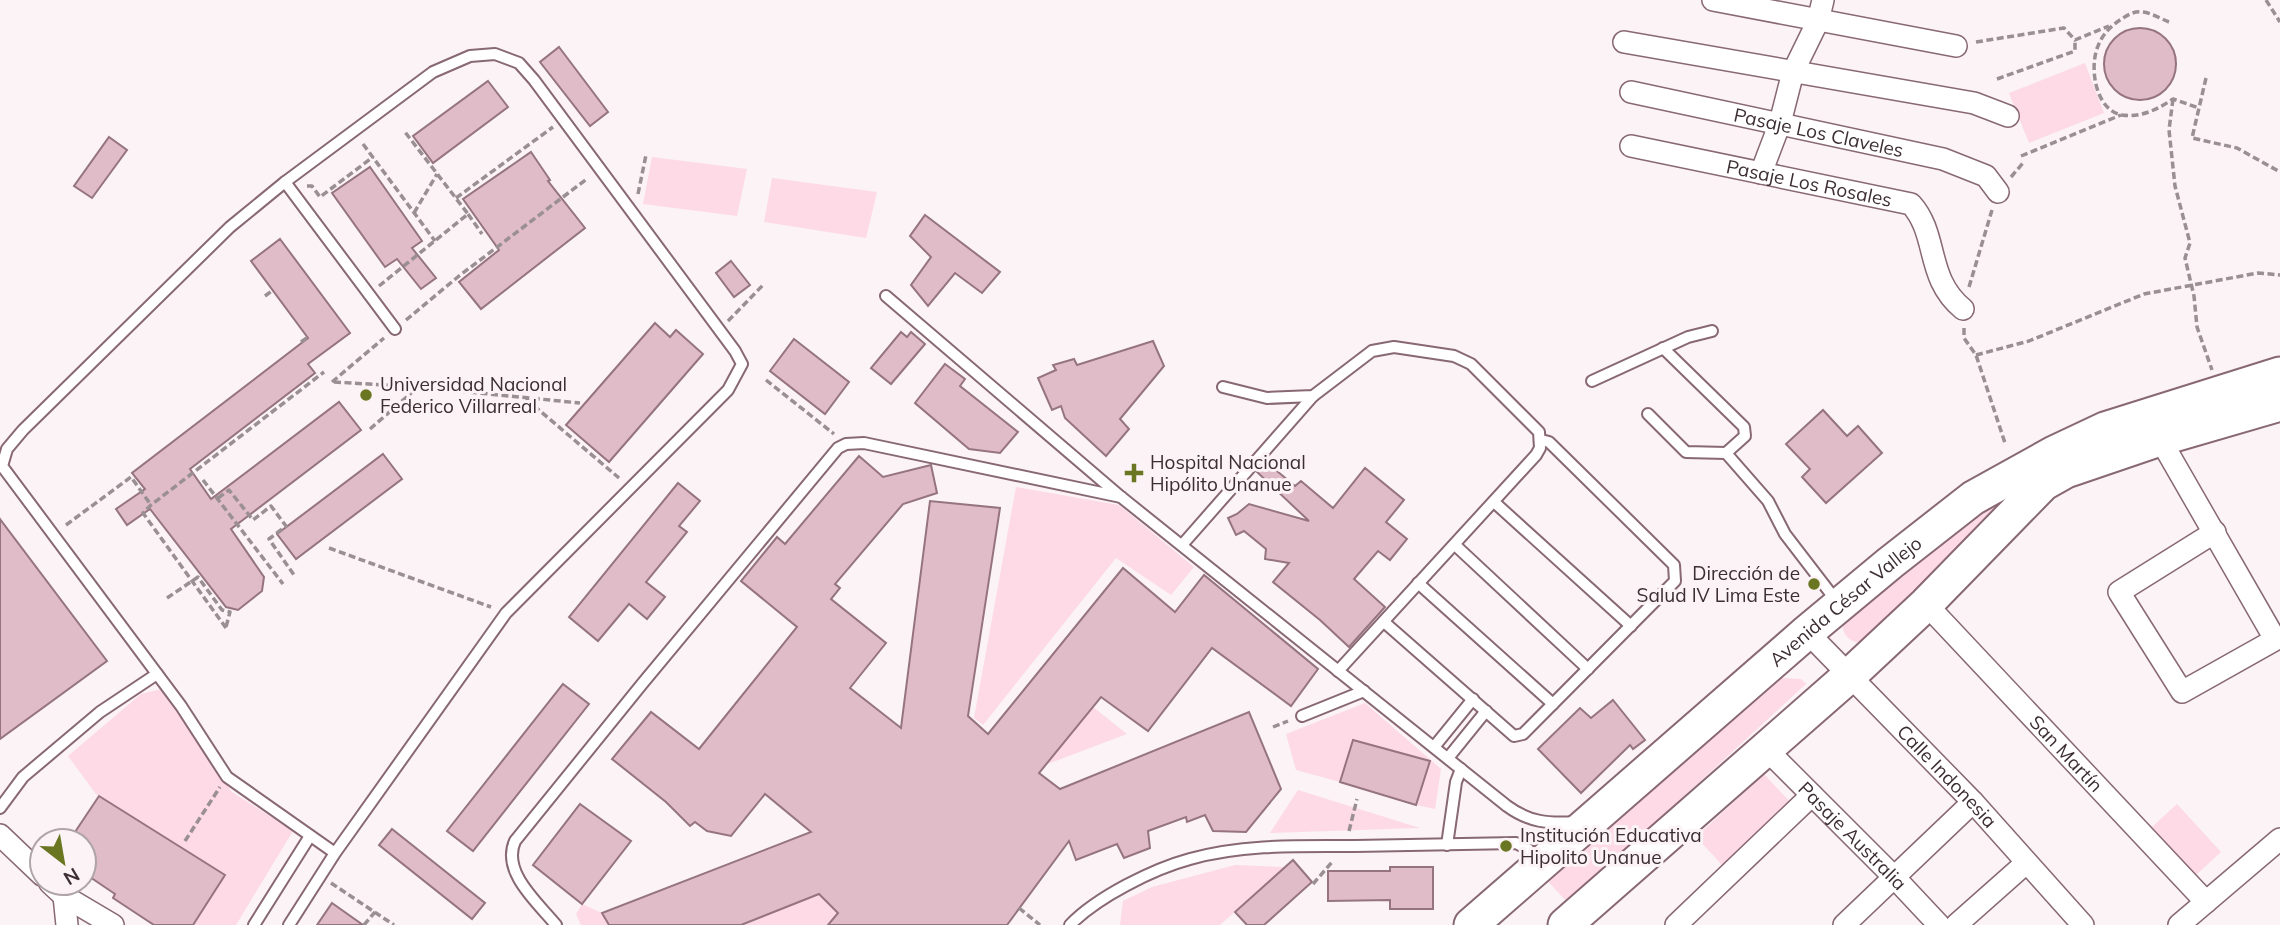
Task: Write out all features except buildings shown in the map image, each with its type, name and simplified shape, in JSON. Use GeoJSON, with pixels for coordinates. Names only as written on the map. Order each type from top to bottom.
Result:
{"type":"FeatureCollection","features":[{"type":"Feature","properties":{"kind":"main road","name":"Avenida César Vallejo"},"geometry":{"type":"LineString","coordinates":[[1471,925],[1807,632],[1973,498],[2008,477],[2105,429],[2280,374]]}},
{"type":"Feature","properties":{"kind":"main road"},"geometry":{"type":"LineString","coordinates":[[1565,925],[1849,676],[1926,604],[2043,484],[2066,471],[2160,439],[2280,404]]}},
{"type":"Feature","properties":{"kind":"street"},"geometry":{"type":"LineString","coordinates":[[1713,0],[1956,46]]}},
{"type":"Feature","properties":{"kind":"street"},"geometry":{"type":"LineString","coordinates":[[1761,173],[1780,123],[1793,72],[1818,21],[1823,0]]}},
{"type":"Feature","properties":{"kind":"street"},"geometry":{"type":"LineString","coordinates":[[1624,42],[1974,103],[2008,116]]}},
{"type":"Feature","properties":{"kind":"street","name":"Pasaje Los Claveles"},"geometry":{"type":"LineString","coordinates":[[1631,92],[1943,159],[1986,176],[1998,192]]}},
{"type":"Feature","properties":{"kind":"street","name":"Pasaje Los Rosales"},"geometry":{"type":"LineString","coordinates":[[1631,146],[1911,204],[1922,216],[1937,275],[1951,299],[1963,309]]}},
{"type":"Feature","properties":{"kind":"street"},"geometry":{"type":"LineString","coordinates":[[2160,439],[2278,638],[2182,692],[2119,592],[2215,533]]}},
{"type":"Feature","properties":{"kind":"street","name":"San Martín"},"geometry":{"type":"LineString","coordinates":[[1926,604],[2206,902]]}},
{"type":"Feature","properties":{"kind":"street","name":"Calle Indonesia"},"geometry":{"type":"LineString","coordinates":[[1807,632],[1973,802],[2083,925]]}},
{"type":"Feature","properties":{"kind":"street","name":"Pasaje Australia"},"geometry":{"type":"LineString","coordinates":[[1765,748],[1895,877],[1939,925]]}},
{"type":"Feature","properties":{"kind":"street"},"geometry":{"type":"LineString","coordinates":[[1676,925],[1812,795]]}},
{"type":"Feature","properties":{"kind":"street"},"geometry":{"type":"LineString","coordinates":[[1844,925],[1973,802]]}},
{"type":"Feature","properties":{"kind":"street"},"geometry":{"type":"LineString","coordinates":[[0,835],[28,862]]}},
{"type":"Feature","properties":{"kind":"street"},"geometry":{"type":"LineString","coordinates":[[2179,925],[2280,839]]}},
{"type":"Feature","properties":{"kind":"street"},"geometry":{"type":"LineString","coordinates":[[1956,925],[2026,863]]}},
{"type":"Feature","properties":{"kind":"street"},"geometry":{"type":"LineString","coordinates":[[59,897],[66,925]]}},
{"type":"Feature","properties":{"kind":"street"},"geometry":{"type":"LineString","coordinates":[[68,897],[113,925]]}},
{"type":"Feature","properties":{"kind":"lane"},"geometry":{"type":"LineString","coordinates":[[289,925],[335,853],[506,613],[727,390],[743,364],[519,63],[495,54],[470,56],[433,72],[285,182],[230,227],[23,430],[7,449],[2,466],[181,706],[227,777],[335,853]]}},
{"type":"Feature","properties":{"kind":"lane"},"geometry":{"type":"LineString","coordinates":[[285,182],[396,329]]}},
{"type":"Feature","properties":{"kind":"lane"},"geometry":{"type":"LineString","coordinates":[[886,296],[1121,497],[1521,817],[1562,823],[1592,821]]}},
{"type":"Feature","properties":{"kind":"lane"},"geometry":{"type":"LineString","coordinates":[[1592,381],[1688,337],[1712,331]]}},
{"type":"Feature","properties":{"kind":"lane"},"geometry":{"type":"LineString","coordinates":[[1182,545],[1313,396],[1372,351],[1394,347],[1454,356],[1471,364],[1533,424],[1539,432],[1541,448],[1338,671]]}},
{"type":"Feature","properties":{"kind":"lane"},"geometry":{"type":"LineString","coordinates":[[1648,414],[1686,452],[1726,453],[1745,436],[1744,427],[1663,348]]}},
{"type":"Feature","properties":{"kind":"lane"},"geometry":{"type":"LineString","coordinates":[[1223,387],[1267,398],[1313,396]]}},
{"type":"Feature","properties":{"kind":"lane"},"geometry":{"type":"LineString","coordinates":[[1384,622],[1514,736],[1523,734],[1675,581],[1674,565],[1549,442],[1541,440]]}},
{"type":"Feature","properties":{"kind":"lane"},"geometry":{"type":"LineString","coordinates":[[556,925],[519,879],[511,859],[515,841],[830,455],[846,444],[864,443],[1121,497]]}},
{"type":"Feature","properties":{"kind":"lane"},"geometry":{"type":"LineString","coordinates":[[1726,453],[1768,501],[1785,534],[1840,605]]}},
{"type":"Feature","properties":{"kind":"lane"},"geometry":{"type":"LineString","coordinates":[[1494,502],[1630,626]]}},
{"type":"Feature","properties":{"kind":"lane"},"geometry":{"type":"LineString","coordinates":[[1455,545],[1588,668]]}},
{"type":"Feature","properties":{"kind":"lane"},"geometry":{"type":"LineString","coordinates":[[1418,583],[1553,704]]}},
{"type":"Feature","properties":{"kind":"lane"},"geometry":{"type":"LineString","coordinates":[[0,808],[23,777],[100,712],[157,674]]}},
{"type":"Feature","properties":{"kind":"lane"},"geometry":{"type":"LineString","coordinates":[[1302,716],[1364,691]]}},
{"type":"Feature","properties":{"kind":"lane"},"geometry":{"type":"LineString","coordinates":[[1434,747],[1473,699]]}},
{"type":"Feature","properties":{"kind":"lane"},"geometry":{"type":"LineString","coordinates":[[1448,758],[1486,710]]}},
{"type":"Feature","properties":{"kind":"lane"},"geometry":{"type":"LineString","coordinates":[[1447,845],[1456,782],[1461,769]]}},
{"type":"Feature","properties":{"kind":"lane"},"geometry":{"type":"LineString","coordinates":[[254,925],[310,836]]}},
{"type":"Feature","properties":{"kind":"lane"},"geometry":{"type":"LineString","coordinates":[[1070,925],[1081,913],[1110,893],[1189,859],[1288,846],[1516,842],[1528,849],[1540,866]]}},
{"type":"Feature","properties":{"kind":"path"},"geometry":{"type":"LineString","coordinates":[[2266,0],[2280,22]]}},
{"type":"Feature","properties":{"kind":"path"},"geometry":{"type":"LineString","coordinates":[[2075,40],[2111,25],[2131,13],[2145,12],[2169,22]]}},
{"type":"Feature","properties":{"kind":"path"},"geometry":{"type":"LineString","coordinates":[[2111,25],[2098,44],[2094,72],[2098,90],[2106,106],[2121,115]]}},
{"type":"Feature","properties":{"kind":"path"},"geometry":{"type":"LineString","coordinates":[[1956,46],[2064,28],[2075,40],[2074,51],[1997,79]]}},
{"type":"Feature","properties":{"kind":"path"},"geometry":{"type":"LineString","coordinates":[[2206,78],[2192,138],[2237,148],[2280,172]]}},
{"type":"Feature","properties":{"kind":"path"},"geometry":{"type":"LineString","coordinates":[[2021,156],[2121,115],[2141,115],[2156,110],[2173,99]]}},
{"type":"Feature","properties":{"kind":"path"},"geometry":{"type":"LineString","coordinates":[[2173,99],[2199,108]]}},
{"type":"Feature","properties":{"kind":"path"},"geometry":{"type":"LineString","coordinates":[[2173,99],[2169,130],[2175,186],[2190,243],[2185,258],[2194,296],[2197,327],[2220,393]]}},
{"type":"Feature","properties":{"kind":"path"},"geometry":{"type":"LineString","coordinates":[[456,198],[563,119]]}},
{"type":"Feature","properties":{"kind":"path"},"geometry":{"type":"LineString","coordinates":[[353,131],[435,241]]}},
{"type":"Feature","properties":{"kind":"path"},"geometry":{"type":"LineString","coordinates":[[405,132],[482,234]]}},
{"type":"Feature","properties":{"kind":"path"},"geometry":{"type":"LineString","coordinates":[[627,205],[638,196],[646,155]]}},
{"type":"Feature","properties":{"kind":"path"},"geometry":{"type":"LineString","coordinates":[[294,194],[303,187],[312,186],[320,197],[373,157]]}},
{"type":"Feature","properties":{"kind":"path"},"geometry":{"type":"LineString","coordinates":[[2005,443],[1976,355],[1965,338],[1963,309],[1998,192],[2024,163]]}},
{"type":"Feature","properties":{"kind":"path"},"geometry":{"type":"LineString","coordinates":[[580,403],[418,387],[332,382],[459,276],[600,169]]}},
{"type":"Feature","properties":{"kind":"path"},"geometry":{"type":"LineString","coordinates":[[414,213],[437,174]]}},
{"type":"Feature","properties":{"kind":"path"},"geometry":{"type":"LineString","coordinates":[[369,294],[468,214]]}},
{"type":"Feature","properties":{"kind":"path"},"geometry":{"type":"LineString","coordinates":[[1976,355],[2029,341],[2144,294],[2258,273],[2280,275]]}},
{"type":"Feature","properties":{"kind":"path"},"geometry":{"type":"LineString","coordinates":[[719,330],[764,284]]}},
{"type":"Feature","properties":{"kind":"path"},"geometry":{"type":"LineString","coordinates":[[265,296],[273,290]]}},
{"type":"Feature","properties":{"kind":"path"},"geometry":{"type":"LineString","coordinates":[[301,342],[308,337]]}},
{"type":"Feature","properties":{"kind":"path"},"geometry":{"type":"LineString","coordinates":[[166,598],[192,581],[199,576],[222,610],[230,612],[226,628],[192,581],[143,513],[324,372]]}},
{"type":"Feature","properties":{"kind":"path"},"geometry":{"type":"LineString","coordinates":[[766,380],[846,444]]}},
{"type":"Feature","properties":{"kind":"path"},"geometry":{"type":"LineString","coordinates":[[370,429],[418,387]]}},
{"type":"Feature","properties":{"kind":"path"},"geometry":{"type":"LineString","coordinates":[[525,398],[631,489]]}},
{"type":"Feature","properties":{"kind":"path"},"geometry":{"type":"LineString","coordinates":[[52,534],[131,477],[151,505]]}},
{"type":"Feature","properties":{"kind":"path"},"geometry":{"type":"LineString","coordinates":[[203,480],[283,584]]}},
{"type":"Feature","properties":{"kind":"path"},"geometry":{"type":"LineString","coordinates":[[218,498],[229,490],[253,520],[271,506],[286,526],[269,539],[294,575]]}},
{"type":"Feature","properties":{"kind":"path"},"geometry":{"type":"LineString","coordinates":[[329,548],[506,613]]}},
{"type":"Feature","properties":{"kind":"path"},"geometry":{"type":"LineString","coordinates":[[185,841],[227,777]]}},
{"type":"Feature","properties":{"kind":"path"},"geometry":{"type":"LineString","coordinates":[[320,876],[394,925]]}},
{"type":"Feature","properties":{"kind":"path"},"geometry":{"type":"LineString","coordinates":[[1020,908],[1040,925]]}},
{"type":"Feature","properties":{"kind":"path"},"geometry":{"type":"LineString","coordinates":[[367,924],[375,912]]}},
{"type":"Feature","properties":{"kind":"shaded area"},"geometry":{"type":"Polygon","coordinates":[[[2085,63],[2104,113],[2029,143],[2009,93],[2085,63]]]}},
{"type":"Feature","properties":{"kind":"shaded area"},"geometry":{"type":"Polygon","coordinates":[[[652,157],[747,169],[737,216],[643,204],[652,157]]]}},
{"type":"Feature","properties":{"kind":"shaded area"},"geometry":{"type":"Polygon","coordinates":[[[772,178],[877,192],[866,238],[764,222],[772,178]]]}},
{"type":"Feature","properties":{"kind":"shaded area"},"geometry":{"type":"Polygon","coordinates":[[[1016,487],[1119,505],[1194,567],[1171,595],[1116,558],[983,725],[974,718],[1016,487]]]}},
{"type":"Feature","properties":{"kind":"shaded area"},"geometry":{"type":"Polygon","coordinates":[[[2008,497],[1987,527],[1860,643],[1846,636],[1842,621],[1971,513],[2008,497]]]}},
{"type":"Feature","properties":{"kind":"shaded area"},"geometry":{"type":"Polygon","coordinates":[[[1784,662],[1783,678],[1801,679],[1806,684],[1568,903],[1543,876],[1784,662]]]}},
{"type":"Feature","properties":{"kind":"shaded area"},"geometry":{"type":"Polygon","coordinates":[[[161,689],[232,792],[293,831],[236,925],[193,925],[225,875],[96,794],[68,756],[141,694],[161,689]]]}},
{"type":"Feature","properties":{"kind":"shaded area"},"geometry":{"type":"Polygon","coordinates":[[[1365,703],[1441,769],[1435,809],[1416,805],[1429,762],[1354,740],[1340,782],[1296,770],[1286,734],[1365,703]]]}},
{"type":"Feature","properties":{"kind":"shaded area"},"geometry":{"type":"Polygon","coordinates":[[[1093,707],[1127,734],[1045,765],[1093,707]]]}},
{"type":"Feature","properties":{"kind":"shaded area"},"geometry":{"type":"Polygon","coordinates":[[[1764,774],[1791,803],[1724,867],[1696,837],[1764,774]]]}},
{"type":"Feature","properties":{"kind":"shaded area"},"geometry":{"type":"Polygon","coordinates":[[[1298,790],[1420,828],[1270,833],[1298,790]]]}},
{"type":"Feature","properties":{"kind":"shaded area"},"geometry":{"type":"Polygon","coordinates":[[[2177,804],[2221,852],[2196,875],[2152,827],[2177,804]]]}},
{"type":"Feature","properties":{"kind":"shaded area"},"geometry":{"type":"Polygon","coordinates":[[[1235,865],[1285,867],[1220,925],[1120,925],[1123,901],[1152,887],[1235,865]]]}},
{"type":"Feature","properties":{"kind":"shaded area"},"geometry":{"type":"Polygon","coordinates":[[[826,891],[838,913],[828,925],[741,925],[826,891]]]}},
{"type":"Feature","properties":{"kind":"shaded area"},"geometry":{"type":"Polygon","coordinates":[[[582,904],[602,913],[609,925],[581,925],[576,914],[582,904]]]}},
{"type":"Feature","properties":{"kind":"place","name":"Universidad Nacional Federico Villarreal"},"geometry":{"type":"Point","coordinates":[366,395]}},
{"type":"Feature","properties":{"kind":"place","name":"Hospital Nacional Hipólito Unanue"},"geometry":{"type":"Point","coordinates":[1134,473]}},
{"type":"Feature","properties":{"kind":"place","name":"Dirección de Salud IV Lima Este"},"geometry":{"type":"Point","coordinates":[1814,584]}},
{"type":"Feature","properties":{"kind":"place","name":"Institución Educativa Hipolito Unanue"},"geometry":{"type":"Point","coordinates":[1506,846]}}]}
